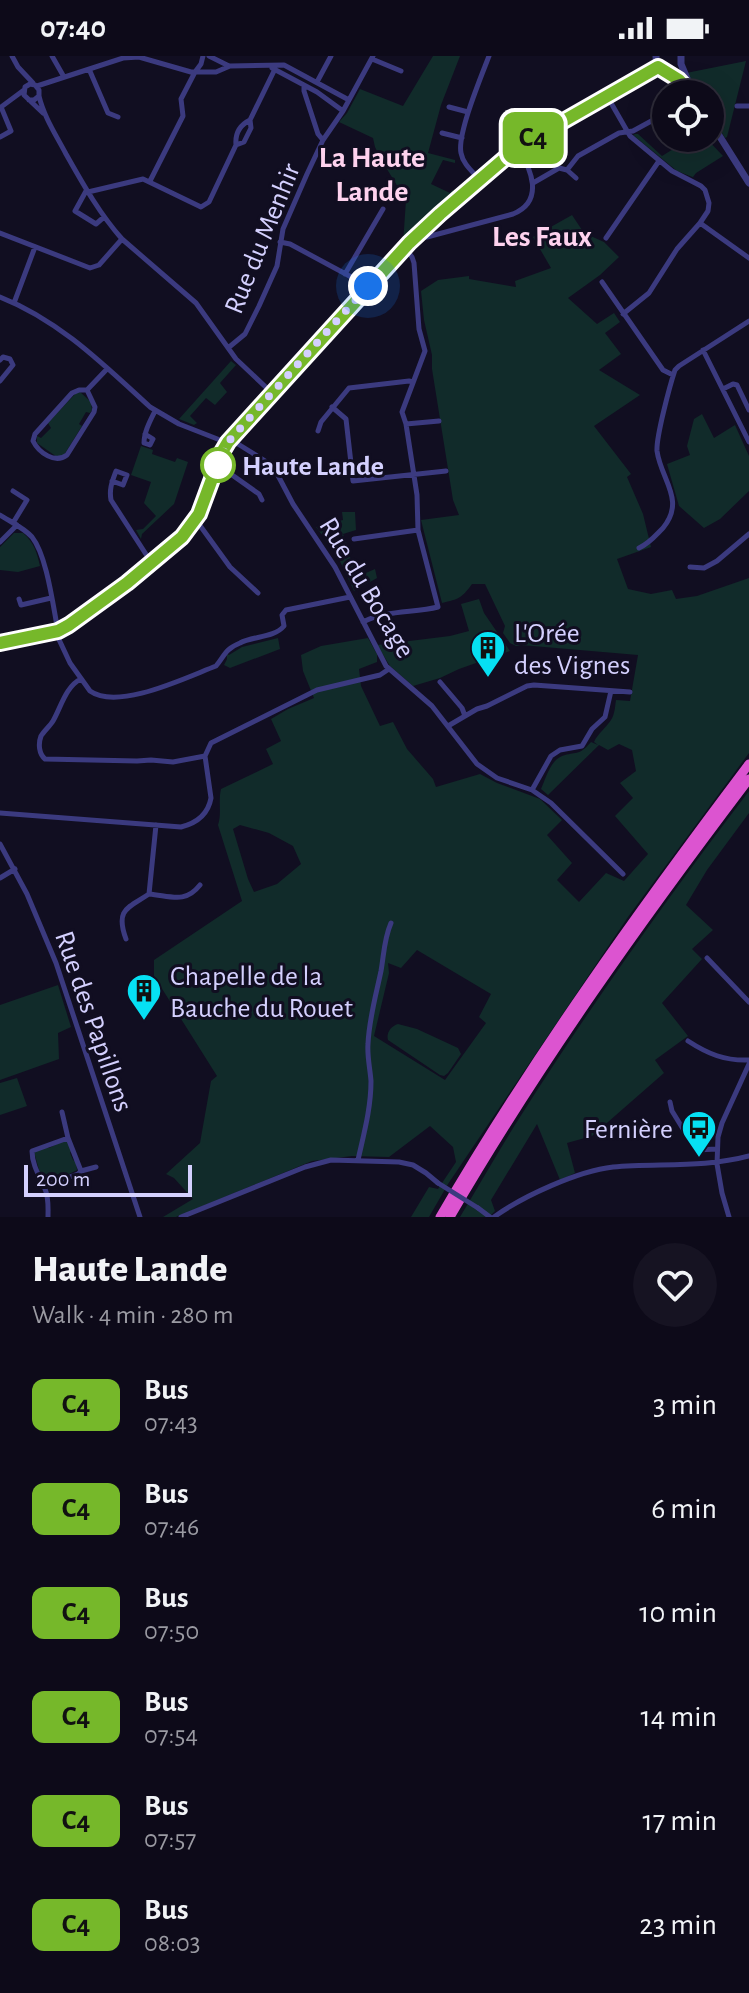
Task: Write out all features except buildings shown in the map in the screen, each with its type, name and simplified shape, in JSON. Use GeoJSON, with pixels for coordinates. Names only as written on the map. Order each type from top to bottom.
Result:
{"type":"FeatureCollection","features":[{"type":"Feature","properties":{"kind":"highway"},"geometry":{"type":"LineString","coordinates":[[440,1217],[517,1091],[583,992],[749,764]]}},
{"type":"Feature","properties":{"kind":"highway"},"geometry":{"type":"LineString","coordinates":[[453,1217],[517,1107],[591,996],[749,781]]}},
{"type":"Feature","properties":{"kind":"street"},"geometry":{"type":"LineString","coordinates":[[12,56],[25,97],[44,114]]}},
{"type":"Feature","properties":{"kind":"street"},"geometry":{"type":"LineString","coordinates":[[52,56],[64,77]]}},
{"type":"Feature","properties":{"kind":"street"},"geometry":{"type":"LineString","coordinates":[[150,181],[183,116],[181,99],[206,56],[230,66]]}},
{"type":"Feature","properties":{"kind":"street"},"geometry":{"type":"LineString","coordinates":[[317,82],[331,56]]}},
{"type":"Feature","properties":{"kind":"street"},"geometry":{"type":"LineString","coordinates":[[479,179],[465,164],[460,147],[468,112],[489,56]]}},
{"type":"Feature","properties":{"kind":"street"},"geometry":{"type":"LineString","coordinates":[[656,56],[661,69],[679,80]]}},
{"type":"Feature","properties":{"kind":"street"},"geometry":{"type":"LineString","coordinates":[[7,104],[34,100],[64,77],[124,57],[147,57],[195,72],[216,72],[230,66],[284,65],[349,100]]}},
{"type":"Feature","properties":{"kind":"street"},"geometry":{"type":"LineString","coordinates":[[373,58],[401,71]]}},
{"type":"Feature","properties":{"kind":"street","name":"Rue du Menhir"},"geometry":{"type":"LineString","coordinates":[[228,348],[245,334],[259,306],[277,266],[283,229],[323,140],[373,58]]}},
{"type":"Feature","properties":{"kind":"street"},"geometry":{"type":"LineString","coordinates":[[0,643],[57,631],[87,613],[182,537],[196,520],[228,442],[368,286],[417,235],[479,179],[518,147],[661,69],[677,70],[681,60]]}},
{"type":"Feature","properties":{"kind":"street"},"geometry":{"type":"LineString","coordinates":[[681,60],[688,80]]}},
{"type":"Feature","properties":{"kind":"street"},"geometry":{"type":"LineString","coordinates":[[268,65],[317,92],[343,111]]}},
{"type":"Feature","properties":{"kind":"street"},"geometry":{"type":"LineString","coordinates":[[18,67],[36,85],[44,114],[104,217],[122,239],[196,303],[236,359],[272,393]]}},
{"type":"Feature","properties":{"kind":"street"},"geometry":{"type":"LineString","coordinates":[[89,69],[108,113],[118,117]]}},
{"type":"Feature","properties":{"kind":"street"},"geometry":{"type":"LineString","coordinates":[[104,217],[96,224],[75,211],[87,191],[143,179],[201,207],[209,202],[236,145],[236,137],[243,123],[250,120],[275,69]]}},
{"type":"Feature","properties":{"kind":"street"},"geometry":{"type":"LineString","coordinates":[[0,137],[11,131],[0,108],[30,84],[56,81]]}},
{"type":"Feature","properties":{"kind":"street"},"geometry":{"type":"LineString","coordinates":[[304,86],[318,134],[323,140]]}},
{"type":"Feature","properties":{"kind":"street"},"geometry":{"type":"LineString","coordinates":[[607,96],[627,131],[659,161],[705,190],[709,203],[708,211],[677,249],[649,293],[623,314]]}},
{"type":"Feature","properties":{"kind":"street"},"geometry":{"type":"LineString","coordinates":[[737,106],[749,106]]}},
{"type":"Feature","properties":{"kind":"street"},"geometry":{"type":"LineString","coordinates":[[449,107],[468,112]]}},
{"type":"Feature","properties":{"kind":"street"},"geometry":{"type":"LineString","coordinates":[[567,170],[578,156],[619,133],[633,131],[652,121]]}},
{"type":"Feature","properties":{"kind":"street"},"geometry":{"type":"LineString","coordinates":[[442,133],[462,138]]}},
{"type":"Feature","properties":{"kind":"street"},"geometry":{"type":"LineString","coordinates":[[724,143],[749,183]]}},
{"type":"Feature","properties":{"kind":"street"},"geometry":{"type":"LineString","coordinates":[[417,235],[422,238],[449,231],[526,206],[533,183],[518,147]]}},
{"type":"Feature","properties":{"kind":"street"},"geometry":{"type":"LineString","coordinates":[[606,238],[659,161]]}},
{"type":"Feature","properties":{"kind":"street"},"geometry":{"type":"LineString","coordinates":[[533,183],[559,168],[576,178]]}},
{"type":"Feature","properties":{"kind":"street"},"geometry":{"type":"LineString","coordinates":[[345,274],[383,209]]}},
{"type":"Feature","properties":{"kind":"street"},"geometry":{"type":"LineString","coordinates":[[700,223],[749,258]]}},
{"type":"Feature","properties":{"kind":"street"},"geometry":{"type":"LineString","coordinates":[[0,233],[90,268],[99,265],[122,239]]}},
{"type":"Feature","properties":{"kind":"street"},"geometry":{"type":"LineString","coordinates":[[280,242],[290,244],[368,286]]}},
{"type":"Feature","properties":{"kind":"street"},"geometry":{"type":"LineString","coordinates":[[14,303],[35,247]]}},
{"type":"Feature","properties":{"kind":"street"},"geometry":{"type":"LineString","coordinates":[[363,622],[389,614],[438,607],[418,530],[418,503],[402,412],[425,351],[419,329],[414,263],[405,248]]}},
{"type":"Feature","properties":{"kind":"street"},"geometry":{"type":"LineString","coordinates":[[602,282],[663,370],[673,375]]}},
{"type":"Feature","properties":{"kind":"street","name":"Rue du Bocage"},"geometry":{"type":"LineString","coordinates":[[0,297],[70,336],[155,411],[179,424],[238,444],[273,466],[293,504],[335,567],[389,669],[432,706],[487,773],[532,790],[551,803],[623,874]]}},
{"type":"Feature","properties":{"kind":"street"},"geometry":{"type":"LineString","coordinates":[[639,548],[651,542],[673,510],[657,449],[673,375],[679,366],[749,321]]}},
{"type":"Feature","properties":{"kind":"street"},"geometry":{"type":"LineString","coordinates":[[703,350],[746,429],[749,442]]}},
{"type":"Feature","properties":{"kind":"street"},"geometry":{"type":"LineString","coordinates":[[0,360],[3,357],[10,359],[13,365],[0,381]]}},
{"type":"Feature","properties":{"kind":"street"},"geometry":{"type":"LineString","coordinates":[[87,390],[94,402],[94,412],[67,455],[55,459],[37,448],[33,441],[35,434],[72,393],[87,390],[107,369]]}},
{"type":"Feature","properties":{"kind":"street"},"geometry":{"type":"LineString","coordinates":[[318,431],[321,422],[349,388],[413,382]]}},
{"type":"Feature","properties":{"kind":"street"},"geometry":{"type":"LineString","coordinates":[[723,389],[737,385],[749,410]]}},
{"type":"Feature","properties":{"kind":"street"},"geometry":{"type":"LineString","coordinates":[[332,407],[346,419],[353,481],[446,471]]}},
{"type":"Feature","properties":{"kind":"street"},"geometry":{"type":"LineString","coordinates":[[145,434],[155,411]]}},
{"type":"Feature","properties":{"kind":"street"},"geometry":{"type":"LineString","coordinates":[[406,424],[439,421]]}},
{"type":"Feature","properties":{"kind":"street"},"geometry":{"type":"LineString","coordinates":[[218,465],[259,494],[262,500]]}},
{"type":"Feature","properties":{"kind":"street"},"geometry":{"type":"LineString","coordinates":[[112,481],[111,500],[151,562]]}},
{"type":"Feature","properties":{"kind":"street"},"geometry":{"type":"LineString","coordinates":[[0,542],[15,524],[27,500],[13,491]]}},
{"type":"Feature","properties":{"kind":"street"},"geometry":{"type":"LineString","coordinates":[[0,515],[34,539],[45,569],[57,631],[70,663],[94,695],[139,695],[216,666],[222,655],[241,642],[279,631],[284,626],[282,615],[286,610],[350,597]]}},
{"type":"Feature","properties":{"kind":"street"},"geometry":{"type":"LineString","coordinates":[[196,520],[230,567],[258,593]]}},
{"type":"Feature","properties":{"kind":"street"},"geometry":{"type":"LineString","coordinates":[[354,539],[418,530]]}},
{"type":"Feature","properties":{"kind":"street"},"geometry":{"type":"LineString","coordinates":[[690,567],[704,568],[717,561],[749,534]]}},
{"type":"Feature","properties":{"kind":"street"},"geometry":{"type":"LineString","coordinates":[[19,599],[21,605],[51,598]]}},
{"type":"Feature","properties":{"kind":"street"},"geometry":{"type":"LineString","coordinates":[[0,813],[181,827],[190,825],[207,812],[211,798],[205,756],[211,743],[317,690],[380,675],[389,669]]}},
{"type":"Feature","properties":{"kind":"street"},"geometry":{"type":"LineString","coordinates":[[81,679],[73,684],[41,737],[41,757],[173,762],[205,756]]}},
{"type":"Feature","properties":{"kind":"street"},"geometry":{"type":"LineString","coordinates":[[440,682],[465,716]]}},
{"type":"Feature","properties":{"kind":"street"},"geometry":{"type":"LineString","coordinates":[[448,726],[527,686],[630,692]]}},
{"type":"Feature","properties":{"kind":"street"},"geometry":{"type":"LineString","coordinates":[[532,790],[551,756],[560,750],[582,746],[592,729],[604,720],[611,691]]}},
{"type":"Feature","properties":{"kind":"street"},"geometry":{"type":"LineString","coordinates":[[149,894],[156,825]]}},
{"type":"Feature","properties":{"kind":"street","name":"Rue des Papillons"},"geometry":{"type":"LineString","coordinates":[[0,844],[40,922],[56,963],[140,1217]]}},
{"type":"Feature","properties":{"kind":"street"},"geometry":{"type":"LineString","coordinates":[[0,878],[15,869]]}},
{"type":"Feature","properties":{"kind":"street"},"geometry":{"type":"LineString","coordinates":[[126,939],[123,912],[128,906],[149,894],[186,898],[200,885]]}},
{"type":"Feature","properties":{"kind":"street"},"geometry":{"type":"LineString","coordinates":[[358,1160],[370,1100],[368,1042],[371,1012],[384,953],[384,938],[391,923]]}},
{"type":"Feature","properties":{"kind":"street"},"geometry":{"type":"LineString","coordinates":[[707,958],[749,1002]]}},
{"type":"Feature","properties":{"kind":"street"},"geometry":{"type":"LineString","coordinates":[[688,1041],[720,1058],[749,1062],[718,1137],[722,1193],[729,1217]]}},
{"type":"Feature","properties":{"kind":"street"},"geometry":{"type":"LineString","coordinates":[[670,1102],[672,1111],[696,1150],[717,1149]]}},
{"type":"Feature","properties":{"kind":"street"},"geometry":{"type":"LineString","coordinates":[[62,1112],[81,1171]]}},
{"type":"Feature","properties":{"kind":"street"},"geometry":{"type":"LineString","coordinates":[[48,1217],[47,1194],[40,1182],[32,1151],[68,1138]]}},
{"type":"Feature","properties":{"kind":"street"},"geometry":{"type":"LineString","coordinates":[[181,1217],[305,1167],[331,1160],[413,1165],[492,1217],[557,1184],[597,1170],[749,1156]]}},
{"type":"Feature","properties":{"kind":"street"},"geometry":{"type":"LineString","coordinates":[[44,1186],[96,1167]]}},
{"type":"Feature","properties":{"kind":"green space"},"geometry":{"type":"Polygon","coordinates":[[[433,56],[460,56],[441,105],[428,153],[455,160],[455,163],[443,160],[431,184],[450,193],[452,190],[456,192],[418,223],[411,233],[413,235],[403,244],[406,200],[382,161],[373,138],[339,122],[360,89],[403,106],[433,56]]]}},
{"type":"Feature","properties":{"kind":"green space"},"geometry":{"type":"Polygon","coordinates":[[[746,61],[727,137],[724,136],[724,80],[690,80],[686,73],[746,61]]]}},
{"type":"Feature","properties":{"kind":"green space"},"geometry":{"type":"Polygon","coordinates":[[[638,134],[652,151],[633,135],[638,134]]]}},
{"type":"Feature","properties":{"kind":"green space"},"geometry":{"type":"Polygon","coordinates":[[[654,152],[662,156],[668,152],[719,152],[723,156],[696,173],[695,178],[677,171],[654,152]]]}},
{"type":"Feature","properties":{"kind":"green space"},"geometry":{"type":"Polygon","coordinates":[[[572,215],[584,233],[604,242],[619,257],[568,298],[597,324],[614,313],[620,322],[605,333],[621,354],[599,370],[640,395],[594,426],[631,474],[627,477],[643,514],[651,547],[617,559],[628,589],[651,594],[672,590],[676,599],[697,596],[749,578],[749,753],[628,917],[448,1184],[429,1217],[411,1217],[429,1187],[438,1189],[456,1162],[453,1147],[430,1126],[389,1157],[352,1156],[312,1161],[176,1217],[163,1217],[193,1199],[174,1178],[166,1174],[200,1143],[211,1081],[217,1076],[154,976],[154,960],[242,901],[218,825],[221,789],[273,764],[266,749],[281,741],[271,719],[314,698],[303,671],[301,655],[321,646],[368,638],[377,654],[377,662],[359,669],[361,686],[380,726],[393,722],[407,749],[433,779],[436,787],[480,774],[540,799],[562,820],[547,835],[572,863],[557,880],[579,902],[606,873],[624,881],[648,854],[615,816],[633,798],[620,783],[636,771],[632,750],[619,744],[608,750],[599,745],[548,795],[541,789],[558,758],[580,752],[591,742],[598,745],[594,742],[612,718],[616,700],[630,701],[638,655],[516,646],[503,633],[505,626],[485,584],[472,584],[460,597],[442,603],[421,520],[459,515],[453,500],[421,291],[438,280],[469,276],[469,279],[516,287],[515,281],[551,268],[533,237],[572,215]],[[240,825],[233,829],[254,892],[277,884],[301,864],[293,846],[269,833],[240,825]],[[417,950],[401,968],[388,963],[389,973],[374,1036],[445,1080],[486,1023],[479,1017],[491,994],[417,950]]]}},
{"type":"Feature","properties":{"kind":"green space"},"geometry":{"type":"Polygon","coordinates":[[[231,361],[236,365],[220,383],[227,392],[215,405],[206,398],[190,416],[197,423],[194,425],[179,419],[231,361]]]}},
{"type":"Feature","properties":{"kind":"green space"},"geometry":{"type":"Polygon","coordinates":[[[80,392],[91,402],[92,410],[86,412],[79,424],[82,426],[64,455],[57,457],[37,443],[37,436],[41,438],[51,428],[48,423],[80,392]]]}},
{"type":"Feature","properties":{"kind":"green space"},"geometry":{"type":"Polygon","coordinates":[[[702,414],[714,438],[735,425],[749,456],[749,491],[720,519],[704,528],[679,506],[667,464],[690,455],[687,446],[694,419],[702,414]]]}},
{"type":"Feature","properties":{"kind":"green space"},"geometry":{"type":"Polygon","coordinates":[[[141,446],[153,450],[152,454],[175,462],[177,458],[188,462],[174,504],[142,534],[141,539],[136,530],[143,529],[156,516],[144,503],[151,482],[131,475],[141,446]]]}},
{"type":"Feature","properties":{"kind":"green space"},"geometry":{"type":"Polygon","coordinates":[[[342,512],[355,512],[356,530],[343,534],[359,576],[375,569],[377,578],[354,591],[337,555],[316,527],[343,520],[342,512]]]}},
{"type":"Feature","properties":{"kind":"green space"},"geometry":{"type":"Polygon","coordinates":[[[14,533],[23,533],[30,540],[40,566],[18,572],[0,570],[0,547],[14,533]]]}},
{"type":"Feature","properties":{"kind":"green space"},"geometry":{"type":"Polygon","coordinates":[[[479,599],[484,613],[510,651],[413,686],[390,666],[377,645],[469,631],[461,604],[479,599]]]}},
{"type":"Feature","properties":{"kind":"green space"},"geometry":{"type":"Polygon","coordinates":[[[278,638],[280,649],[230,668],[224,665],[227,654],[278,638]]]}},
{"type":"Feature","properties":{"kind":"green space"},"geometry":{"type":"Polygon","coordinates":[[[749,791],[749,813],[707,870],[686,905],[713,930],[692,949],[702,959],[662,1003],[688,1036],[655,1060],[664,1073],[592,1136],[567,1143],[575,1173],[560,1180],[537,1124],[491,1200],[495,1211],[489,1217],[460,1217],[574,1034],[749,791]]]}},
{"type":"Feature","properties":{"kind":"green space"},"geometry":{"type":"Polygon","coordinates":[[[58,985],[71,1027],[58,1033],[59,1059],[0,1080],[0,1005],[58,985]]]}},
{"type":"Feature","properties":{"kind":"green space"},"geometry":{"type":"Polygon","coordinates":[[[398,1024],[417,1029],[458,1048],[461,1054],[448,1073],[440,1075],[388,1040],[390,1030],[398,1024]]]}},
{"type":"Feature","properties":{"kind":"green space"},"geometry":{"type":"Polygon","coordinates":[[[17,1078],[27,1106],[0,1115],[0,1083],[17,1078]]]}},
{"type":"Feature","properties":{"kind":"green space"},"geometry":{"type":"Polygon","coordinates":[[[67,1141],[72,1150],[70,1153],[77,1170],[55,1179],[42,1180],[34,1152],[67,1141]]]}},
{"type":"Feature","properties":{"kind":"bus line","name":"C4"},"geometry":{"type":"LineString","coordinates":[[0,643],[58,631],[78,620],[182,537],[199,514],[228,442],[409,243],[513,151],[658,67],[679,80]]}},
{"type":"Feature","properties":{"kind":"place","name":"Haute Lande"},"geometry":{"type":"Point","coordinates":[218,465]}},
{"type":"Feature","properties":{"kind":"place","name":"L'Orée des Vignes"},"geometry":{"type":"Point","coordinates":[488,679]}},
{"type":"Feature","properties":{"kind":"place","name":"Chapelle de la Bauche du Rouet"},"geometry":{"type":"Point","coordinates":[144,1022]}},
{"type":"Feature","properties":{"kind":"place","name":"Fernière"},"geometry":{"type":"Point","coordinates":[699,1159]}},
{"type":"Feature","properties":{"kind":"district","name":"La Haute Lande"},"geometry":{"type":"Point","coordinates":[372,174]}},
{"type":"Feature","properties":{"kind":"district","name":"Les Faux"},"geometry":{"type":"Point","coordinates":[542,236]}},
{"type":"Feature","properties":{"kind":"route"},"geometry":{"type":"LineString","coordinates":[[218,465],[228,442],[368,286]]}}]}
